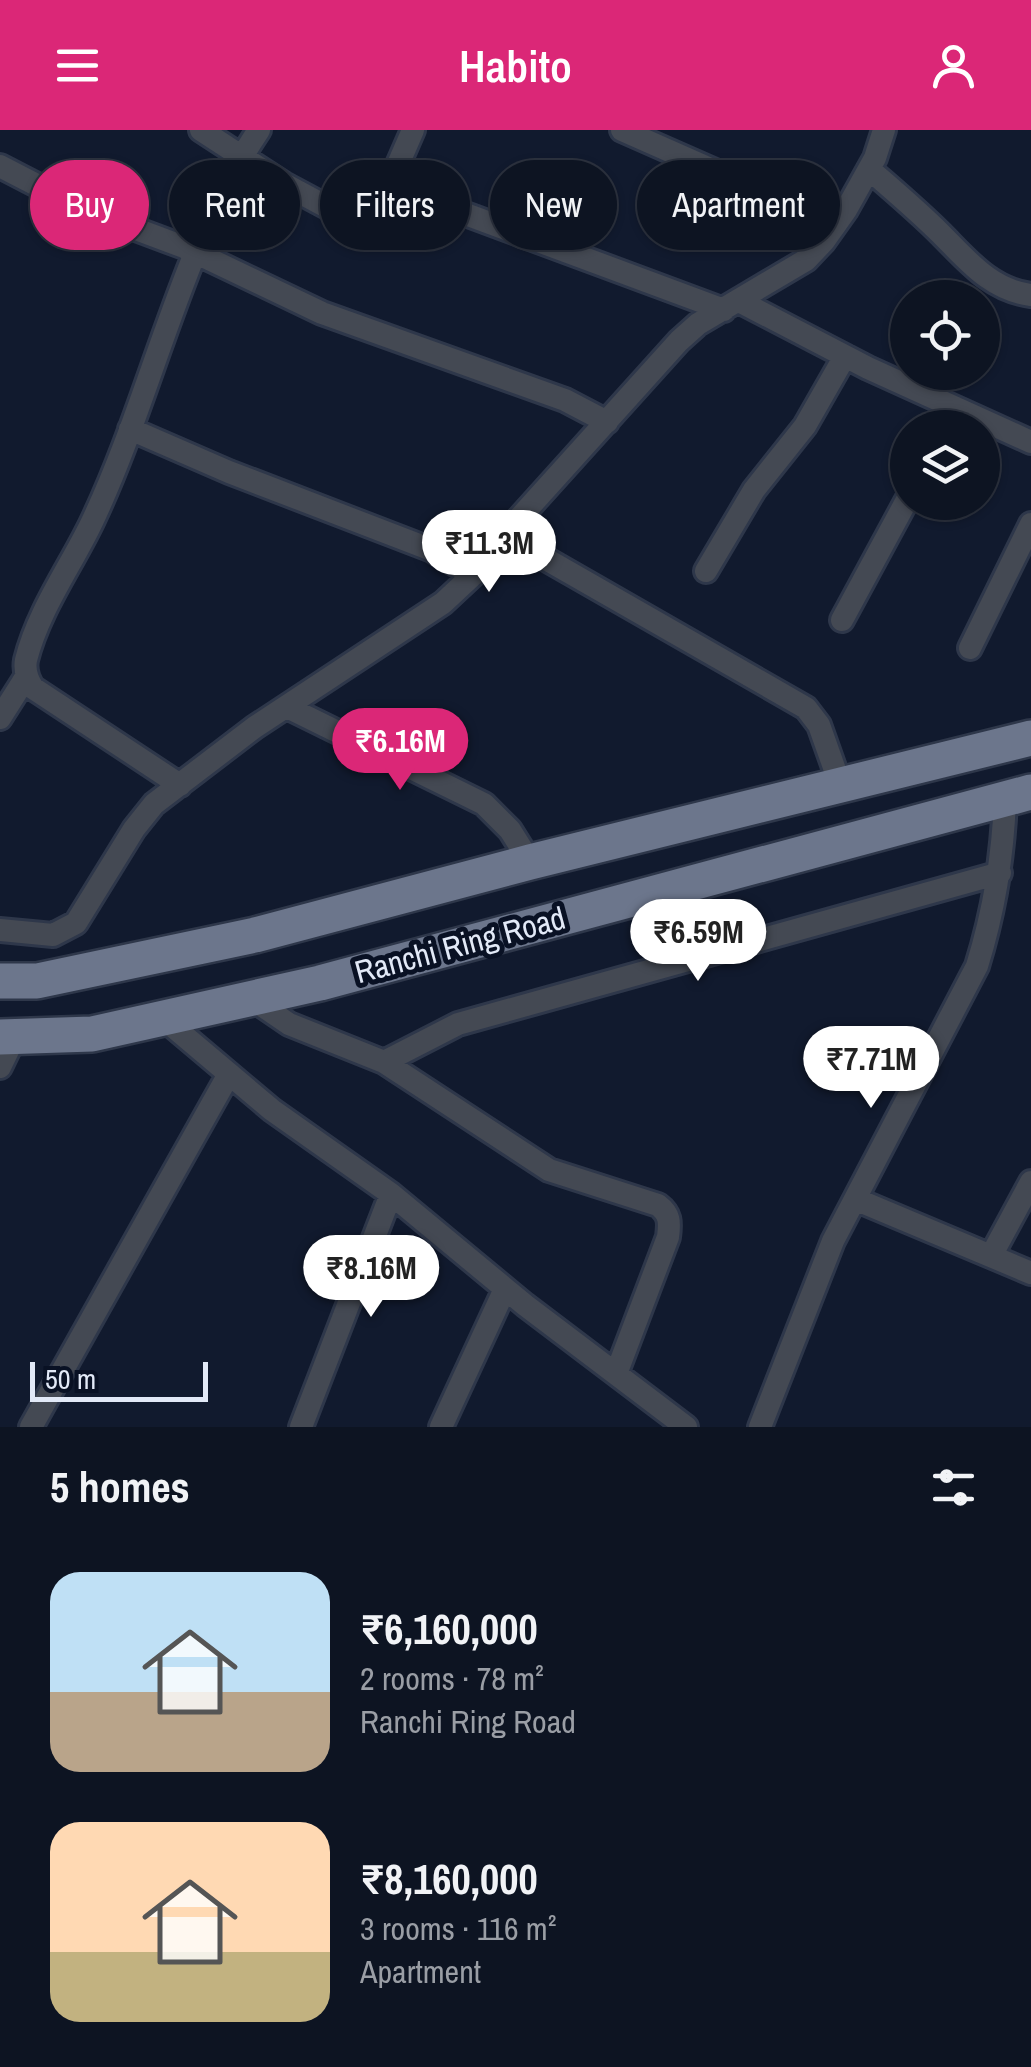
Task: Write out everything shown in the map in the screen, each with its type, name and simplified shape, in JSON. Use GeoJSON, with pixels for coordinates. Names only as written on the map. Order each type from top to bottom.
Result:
{"type":"FeatureCollection","features":[{"type":"Feature","properties":{"kind":"main road","name":"Ranchi Ring Road"},"geometry":{"type":"LineString","coordinates":[[0,981],[37,981],[255,935],[530,862],[1031,738]]}},
{"type":"Feature","properties":{"kind":"main road","name":"Ranchi Ring Road"},"geometry":{"type":"LineString","coordinates":[[5,1047],[92,1034],[251,998],[1018,796]]}},
{"type":"Feature","properties":{"kind":"street"},"geometry":{"type":"LineString","coordinates":[[201,130],[320,203]]}},
{"type":"Feature","properties":{"kind":"street"},"geometry":{"type":"LineString","coordinates":[[180,785],[33,688],[26,676],[26,661],[47,609],[93,520],[206,226],[258,130]]}},
{"type":"Feature","properties":{"kind":"street"},"geometry":{"type":"LineString","coordinates":[[400,160],[412,130]]}},
{"type":"Feature","properties":{"kind":"street"},"geometry":{"type":"LineString","coordinates":[[622,130],[690,160]]}},
{"type":"Feature","properties":{"kind":"street"},"geometry":{"type":"LineString","coordinates":[[840,217],[868,170],[884,130]]}},
{"type":"Feature","properties":{"kind":"street"},"geometry":{"type":"LineString","coordinates":[[0,166],[85,210],[197,254],[322,313],[565,400],[606,422]]}},
{"type":"Feature","properties":{"kind":"street"},"geometry":{"type":"LineString","coordinates":[[868,170],[966,261],[1001,287],[1031,295]]}},
{"type":"Feature","properties":{"kind":"street"},"geometry":{"type":"LineString","coordinates":[[470,214],[731,305],[845,356],[939,410]]}},
{"type":"Feature","properties":{"kind":"street"},"geometry":{"type":"LineString","coordinates":[[0,930],[53,935],[76,923],[144,817],[180,785],[287,706],[443,603],[678,341],[806,260],[814,250]]}},
{"type":"Feature","properties":{"kind":"street"},"geometry":{"type":"LineString","coordinates":[[706,571],[739,512],[804,426],[845,356]]}},
{"type":"Feature","properties":{"kind":"street"},"geometry":{"type":"LineString","coordinates":[[130,429],[432,550],[472,575]]}},
{"type":"Feature","properties":{"kind":"street"},"geometry":{"type":"LineString","coordinates":[[1000,432],[1031,442]]}},
{"type":"Feature","properties":{"kind":"street"},"geometry":{"type":"LineString","coordinates":[[842,620],[896,520]]}},
{"type":"Feature","properties":{"kind":"street"},"geometry":{"type":"LineString","coordinates":[[970,648],[1031,524]]}},
{"type":"Feature","properties":{"kind":"street"},"geometry":{"type":"LineString","coordinates":[[504,536],[806,708],[819,726],[841,787]]}},
{"type":"Feature","properties":{"kind":"street"},"geometry":{"type":"LineString","coordinates":[[0,718],[26,676]]}},
{"type":"Feature","properties":{"kind":"street"},"geometry":{"type":"LineString","coordinates":[[287,706],[484,804],[510,830],[530,862]]}},
{"type":"Feature","properties":{"kind":"street"},"geometry":{"type":"LineString","coordinates":[[760,1427],[833,1241],[978,966],[1018,796]]}},
{"type":"Feature","properties":{"kind":"street"},"geometry":{"type":"LineString","coordinates":[[384,1062],[458,1024],[1000,873]]}},
{"type":"Feature","properties":{"kind":"street"},"geometry":{"type":"LineString","coordinates":[[251,998],[289,1024],[384,1062],[549,1170],[658,1205],[666,1211],[670,1219],[668,1237],[616,1374]]}},
{"type":"Feature","properties":{"kind":"street"},"geometry":{"type":"LineString","coordinates":[[162,1018],[272,1110],[391,1194],[504,1288],[686,1427]]}},
{"type":"Feature","properties":{"kind":"street"},"geometry":{"type":"LineString","coordinates":[[31,1427],[229,1074]]}},
{"type":"Feature","properties":{"kind":"street"},"geometry":{"type":"LineString","coordinates":[[991,1256],[1031,1182]]}},
{"type":"Feature","properties":{"kind":"street"},"geometry":{"type":"LineString","coordinates":[[301,1427],[391,1194]]}},
{"type":"Feature","properties":{"kind":"street"},"geometry":{"type":"LineString","coordinates":[[855,1199],[1031,1273]]}},
{"type":"Feature","properties":{"kind":"street"},"geometry":{"type":"LineString","coordinates":[[441,1427],[504,1288]]}}]}
